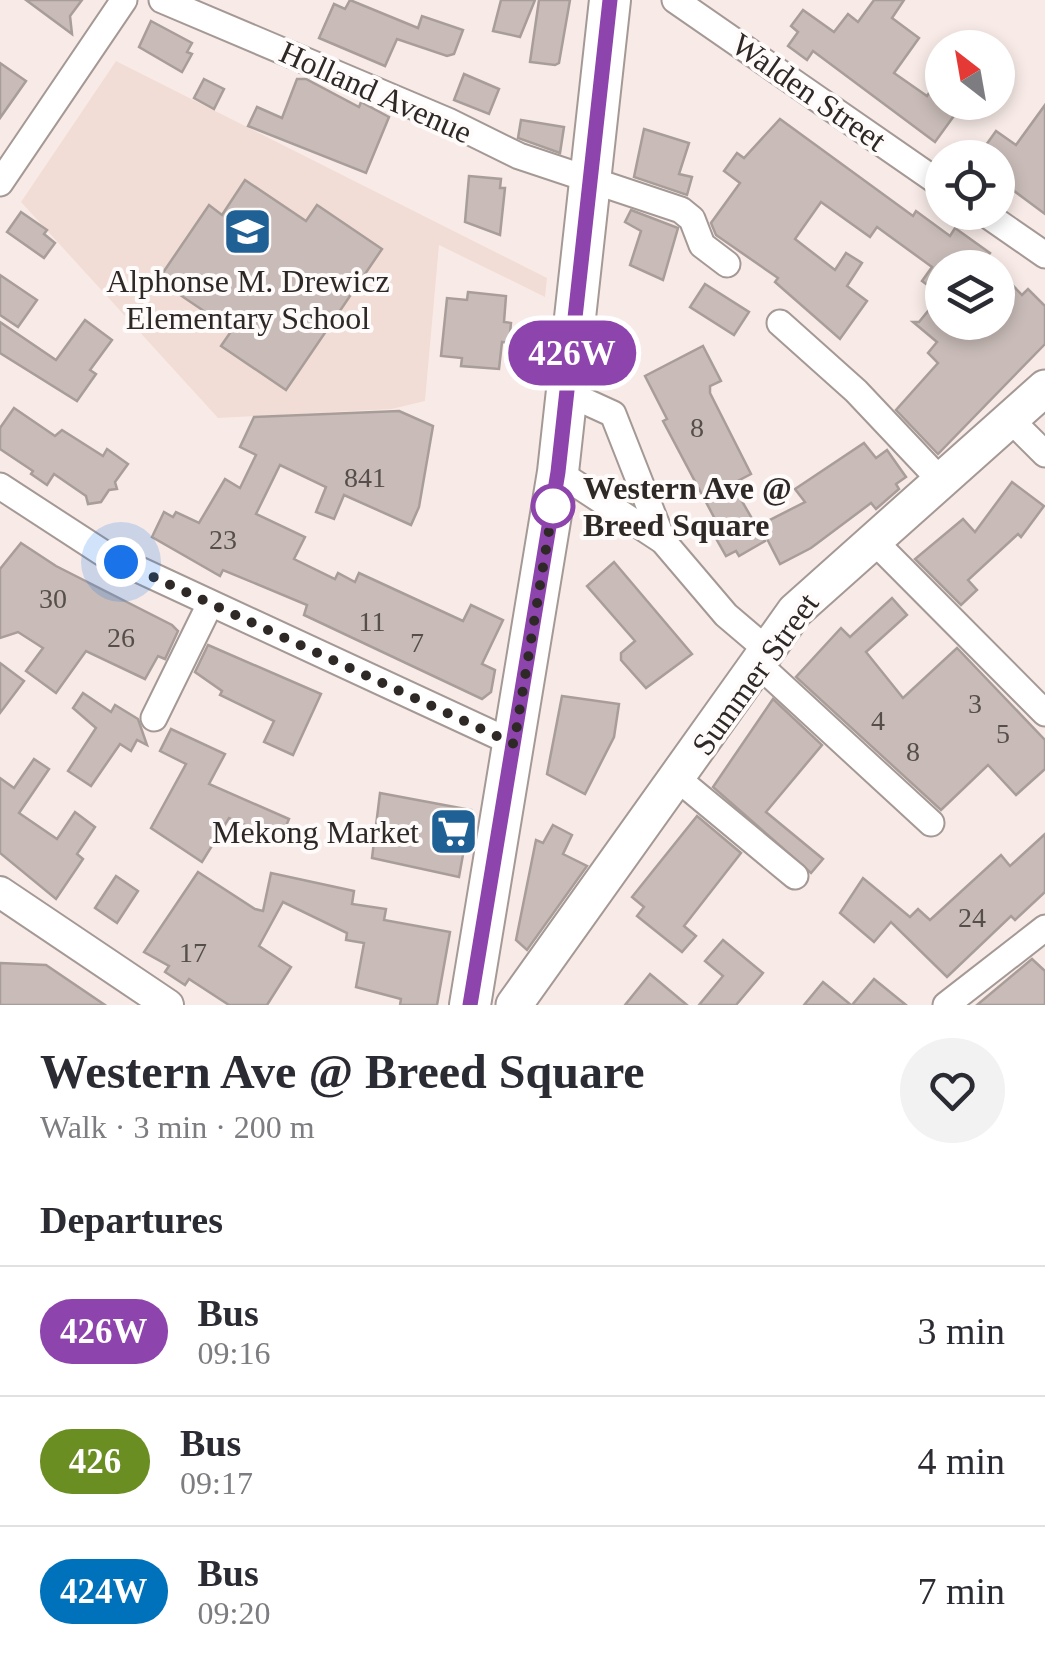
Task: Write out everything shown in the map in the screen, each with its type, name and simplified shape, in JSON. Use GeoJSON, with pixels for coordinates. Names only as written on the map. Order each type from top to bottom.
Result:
{"type":"FeatureCollection","features":[{"type":"Feature","properties":{"kind":"main road"},"geometry":{"type":"LineString","coordinates":[[470,1005],[558,472],[610,0]]}},
{"type":"Feature","properties":{"kind":"main road","name":"Summer Street"},"geometry":{"type":"LineString","coordinates":[[527,1000],[795,611],[1045,388]]}},
{"type":"Feature","properties":{"kind":"street"},"geometry":{"type":"LineString","coordinates":[[0,183],[124,0]]}},
{"type":"Feature","properties":{"kind":"street","name":"Holland Avenue"},"geometry":{"type":"LineString","coordinates":[[162,0],[448,121],[519,156],[686,213],[700,242],[727,264]]}},
{"type":"Feature","properties":{"kind":"street","name":"Walden Street"},"geometry":{"type":"LineString","coordinates":[[674,0],[925,173]]}},
{"type":"Feature","properties":{"kind":"street"},"geometry":{"type":"LineString","coordinates":[[1009,230],[1045,255]]}},
{"type":"Feature","properties":{"kind":"street"},"geometry":{"type":"LineString","coordinates":[[780,323],[856,391],[941,480]]}},
{"type":"Feature","properties":{"kind":"street"},"geometry":{"type":"LineString","coordinates":[[568,393],[613,414],[663,541]]}},
{"type":"Feature","properties":{"kind":"street"},"geometry":{"type":"LineString","coordinates":[[1011,420],[1045,454]]}},
{"type":"Feature","properties":{"kind":"street"},"geometry":{"type":"LineString","coordinates":[[558,472],[663,541],[761,656],[931,822]]}},
{"type":"Feature","properties":{"kind":"street"},"geometry":{"type":"LineString","coordinates":[[0,486],[103,553],[514,744]]}},
{"type":"Feature","properties":{"kind":"street"},"geometry":{"type":"LineString","coordinates":[[872,539],[1045,713]]}},
{"type":"Feature","properties":{"kind":"street"},"geometry":{"type":"LineString","coordinates":[[154,718],[210,604]]}},
{"type":"Feature","properties":{"kind":"street"},"geometry":{"type":"LineString","coordinates":[[678,780],[795,876]]}},
{"type":"Feature","properties":{"kind":"street"},"geometry":{"type":"LineString","coordinates":[[0,892],[154,1001]]}},
{"type":"Feature","properties":{"kind":"street"},"geometry":{"type":"LineString","coordinates":[[946,1005],[1045,928]]}},
{"type":"Feature","properties":{"kind":"shaded area","name":"Alphonse M. Drewicz Elementary School"},"geometry":{"type":"Polygon","coordinates":[[[116,61],[547,278],[545,297],[439,245],[425,401],[392,409],[218,418],[21,202],[116,61]]]}},
{"type":"Feature","properties":{"kind":"building"},"geometry":{"type":"Polygon","coordinates":[[[26,0],[82,0],[70,16],[72,34],[26,0]]]}},
{"type":"Feature","properties":{"kind":"building"},"geometry":{"type":"Polygon","coordinates":[[[350,0],[418,28],[422,16],[463,30],[454,54],[447,56],[397,39],[385,66],[319,38],[334,4],[345,9],[350,0]]]}},
{"type":"Feature","properties":{"kind":"building"},"geometry":{"type":"Polygon","coordinates":[[[501,0],[535,0],[520,37],[493,31],[501,0]]]}},
{"type":"Feature","properties":{"kind":"building"},"geometry":{"type":"Polygon","coordinates":[[[539,0],[570,0],[559,63],[555,65],[530,62],[539,0]]]}},
{"type":"Feature","properties":{"kind":"building"},"geometry":{"type":"Polygon","coordinates":[[[874,0],[904,0],[892,18],[919,38],[894,73],[925,95],[925,120],[951,120],[936,140],[813,51],[807,60],[788,46],[798,32],[791,26],[803,10],[834,32],[848,14],[858,22],[874,0]]]}},
{"type":"Feature","properties":{"kind":"building"},"geometry":{"type":"Polygon","coordinates":[[[151,21],[192,43],[187,52],[192,54],[182,72],[139,47],[151,21]]]}},
{"type":"Feature","properties":{"kind":"building"},"geometry":{"type":"Polygon","coordinates":[[[0,63],[26,81],[0,118],[0,63]]]}},
{"type":"Feature","properties":{"kind":"building"},"geometry":{"type":"Polygon","coordinates":[[[464,74],[499,89],[489,114],[454,100],[464,74]]]}},
{"type":"Feature","properties":{"kind":"building"},"geometry":{"type":"Polygon","coordinates":[[[204,79],[224,89],[214,109],[194,98],[204,79]]]}},
{"type":"Feature","properties":{"kind":"building"},"geometry":{"type":"Polygon","coordinates":[[[297,79],[306,79],[359,107],[361,102],[389,117],[366,173],[248,126],[257,107],[282,118],[297,79]]]}},
{"type":"Feature","properties":{"kind":"building"},"geometry":{"type":"Polygon","coordinates":[[[1045,105],[1045,214],[1015,192],[1016,145],[1045,105]]]}},
{"type":"Feature","properties":{"kind":"building"},"geometry":{"type":"Polygon","coordinates":[[[780,119],[913,216],[916,211],[925,218],[925,230],[942,230],[950,236],[958,230],[986,250],[925,250],[925,262],[877,227],[870,237],[821,202],[795,239],[835,270],[846,253],[862,263],[847,286],[867,301],[840,339],[775,282],[778,278],[716,235],[711,223],[740,183],[724,171],[737,153],[744,158],[780,119]]]}},
{"type":"Feature","properties":{"kind":"building"},"geometry":{"type":"Polygon","coordinates":[[[521,120],[564,127],[560,153],[518,138],[521,120]]]}},
{"type":"Feature","properties":{"kind":"building"},"geometry":{"type":"Polygon","coordinates":[[[644,129],[689,143],[679,174],[692,177],[687,195],[634,177],[644,129]]]}},
{"type":"Feature","properties":{"kind":"building"},"geometry":{"type":"Polygon","coordinates":[[[996,131],[1009,140],[990,140],[996,131]]]}},
{"type":"Feature","properties":{"kind":"building"},"geometry":{"type":"Polygon","coordinates":[[[469,176],[501,179],[500,188],[505,188],[500,235],[465,222],[469,176]]]}},
{"type":"Feature","properties":{"kind":"building"},"geometry":{"type":"Polygon","coordinates":[[[245,180],[306,221],[317,205],[382,249],[286,390],[221,346],[232,330],[158,280],[209,205],[222,215],[245,180]]]}},
{"type":"Feature","properties":{"kind":"building"},"geometry":{"type":"Polygon","coordinates":[[[631,210],[678,228],[663,280],[630,265],[641,231],[625,222],[631,210]]]}},
{"type":"Feature","properties":{"kind":"building"},"geometry":{"type":"Polygon","coordinates":[[[21,212],[47,230],[44,234],[55,243],[44,258],[7,232],[21,212]]]}},
{"type":"Feature","properties":{"kind":"building"},"geometry":{"type":"Polygon","coordinates":[[[0,275],[37,300],[18,327],[0,315],[0,275]]]}},
{"type":"Feature","properties":{"kind":"building"},"geometry":{"type":"Polygon","coordinates":[[[705,284],[749,312],[734,335],[690,307],[705,284]]]}},
{"type":"Feature","properties":{"kind":"building"},"geometry":{"type":"Polygon","coordinates":[[[1015,288],[1022,295],[1028,289],[1045,306],[1045,344],[938,454],[896,410],[938,363],[928,353],[937,342],[935,340],[1015,340],[1015,288]]]}},
{"type":"Feature","properties":{"kind":"building"},"geometry":{"type":"Polygon","coordinates":[[[468,292],[506,296],[504,322],[511,323],[509,343],[502,342],[499,369],[461,366],[462,358],[441,356],[447,298],[467,300],[468,292]]]}},
{"type":"Feature","properties":{"kind":"building"},"geometry":{"type":"Polygon","coordinates":[[[925,315],[925,332],[913,322],[919,322],[925,315]]]}},
{"type":"Feature","properties":{"kind":"building"},"geometry":{"type":"Polygon","coordinates":[[[85,320],[112,340],[90,370],[96,374],[77,401],[0,353],[0,322],[56,360],[85,320]]]}},
{"type":"Feature","properties":{"kind":"building"},"geometry":{"type":"Polygon","coordinates":[[[703,346],[721,381],[710,386],[710,393],[751,474],[732,484],[765,541],[739,556],[736,551],[726,556],[709,526],[716,521],[663,421],[667,419],[645,376],[703,346]]]}},
{"type":"Feature","properties":{"kind":"building"},"geometry":{"type":"Polygon","coordinates":[[[14,408],[55,436],[62,430],[103,456],[107,449],[128,464],[115,482],[117,489],[109,490],[101,502],[88,504],[86,496],[54,474],[47,485],[31,474],[33,471],[0,449],[0,428],[14,408]]]}},
{"type":"Feature","properties":{"kind":"building"},"geometry":{"type":"Polygon","coordinates":[[[399,411],[433,426],[419,507],[411,525],[344,495],[334,519],[316,512],[326,487],[280,465],[256,514],[305,537],[294,559],[335,579],[338,573],[355,582],[359,573],[463,621],[471,605],[503,620],[482,664],[495,670],[491,692],[482,699],[304,615],[307,605],[223,570],[220,576],[152,537],[164,512],[173,517],[176,512],[199,523],[225,479],[240,488],[256,455],[240,447],[254,417],[399,411]]]}},
{"type":"Feature","properties":{"kind":"building"},"geometry":{"type":"Polygon","coordinates":[[[864,443],[876,458],[887,450],[906,477],[896,484],[899,489],[876,509],[871,503],[811,548],[780,564],[760,525],[805,502],[795,489],[864,443]]]}},
{"type":"Feature","properties":{"kind":"building"},"geometry":{"type":"Polygon","coordinates":[[[1012,482],[1044,506],[1021,537],[1018,534],[968,580],[977,590],[961,605],[915,559],[963,519],[975,532],[1012,482]]]}},
{"type":"Feature","properties":{"kind":"building"},"geometry":{"type":"Polygon","coordinates":[[[21,543],[56,566],[172,625],[178,631],[165,659],[158,656],[145,679],[86,651],[56,693],[26,671],[43,648],[18,632],[0,638],[0,569],[21,543]]]}},
{"type":"Feature","properties":{"kind":"building"},"geometry":{"type":"Polygon","coordinates":[[[614,562],[692,654],[646,688],[621,660],[621,653],[635,641],[587,586],[614,562]]]}},
{"type":"Feature","properties":{"kind":"building"},"geometry":{"type":"Polygon","coordinates":[[[892,598],[907,615],[866,652],[903,698],[957,648],[1045,740],[1045,769],[1016,795],[988,765],[941,810],[796,677],[841,628],[850,637],[892,598]]]}},
{"type":"Feature","properties":{"kind":"building"},"geometry":{"type":"Polygon","coordinates":[[[208,645],[321,694],[293,755],[264,742],[274,721],[220,695],[222,691],[195,672],[208,645]]]}},
{"type":"Feature","properties":{"kind":"building"},"geometry":{"type":"Polygon","coordinates":[[[0,663],[24,681],[0,713],[0,663]]]}},
{"type":"Feature","properties":{"kind":"building"},"geometry":{"type":"Polygon","coordinates":[[[83,693],[111,712],[115,705],[138,719],[147,745],[137,740],[131,751],[120,744],[91,786],[68,771],[96,728],[73,708],[83,693]]]}},
{"type":"Feature","properties":{"kind":"building"},"geometry":{"type":"Polygon","coordinates":[[[562,696],[619,704],[614,737],[585,794],[547,774],[562,696]]]}},
{"type":"Feature","properties":{"kind":"building"},"geometry":{"type":"Polygon","coordinates":[[[773,699],[822,745],[766,812],[823,859],[811,873],[713,787],[773,699]]]}},
{"type":"Feature","properties":{"kind":"building"},"geometry":{"type":"Polygon","coordinates":[[[171,729],[225,754],[209,784],[289,819],[280,840],[229,818],[202,862],[151,828],[186,764],[160,751],[171,729]]]}},
{"type":"Feature","properties":{"kind":"building"},"geometry":{"type":"Polygon","coordinates":[[[34,759],[49,769],[19,813],[57,839],[75,812],[95,827],[77,854],[83,859],[56,899],[0,853],[0,778],[14,788],[34,759]]]}},
{"type":"Feature","properties":{"kind":"building"},"geometry":{"type":"Polygon","coordinates":[[[380,793],[471,810],[459,877],[372,858],[380,793]]]}},
{"type":"Feature","properties":{"kind":"building"},"geometry":{"type":"Polygon","coordinates":[[[697,816],[741,853],[684,926],[696,936],[682,952],[637,916],[644,907],[632,897],[697,816]]]}},
{"type":"Feature","properties":{"kind":"building"},"geometry":{"type":"Polygon","coordinates":[[[553,825],[572,835],[563,854],[587,866],[527,950],[516,940],[536,840],[543,843],[553,825]]]}},
{"type":"Feature","properties":{"kind":"building"},"geometry":{"type":"Polygon","coordinates":[[[1045,834],[1045,892],[1015,920],[1011,916],[947,977],[891,922],[874,942],[840,913],[863,878],[910,917],[918,909],[930,920],[1001,855],[1010,866],[1045,834]]]}},
{"type":"Feature","properties":{"kind":"building"},"geometry":{"type":"Polygon","coordinates":[[[198,872],[263,911],[271,873],[354,891],[352,904],[386,909],[384,920],[450,932],[437,1005],[400,1005],[401,999],[356,987],[364,943],[346,940],[347,933],[283,902],[259,946],[291,967],[267,1005],[229,1005],[189,979],[185,985],[165,972],[169,966],[144,952],[198,872]]]}},
{"type":"Feature","properties":{"kind":"building"},"geometry":{"type":"Polygon","coordinates":[[[116,876],[138,891],[117,923],[95,908],[116,876]]]}},
{"type":"Feature","properties":{"kind":"building"},"geometry":{"type":"Polygon","coordinates":[[[723,940],[763,973],[736,1005],[699,1005],[723,976],[705,961],[723,940]]]}},
{"type":"Feature","properties":{"kind":"building"},"geometry":{"type":"Polygon","coordinates":[[[1032,959],[1045,971],[1045,1005],[977,1005],[1032,959]]]}},
{"type":"Feature","properties":{"kind":"building"},"geometry":{"type":"Polygon","coordinates":[[[0,963],[46,965],[105,1005],[0,1005],[0,963]]]}},
{"type":"Feature","properties":{"kind":"building"},"geometry":{"type":"Polygon","coordinates":[[[650,974],[687,1005],[625,1005],[650,974]]]}},
{"type":"Feature","properties":{"kind":"building"},"geometry":{"type":"Polygon","coordinates":[[[874,979],[906,1005],[852,1005],[874,979]]]}},
{"type":"Feature","properties":{"kind":"building"},"geometry":{"type":"Polygon","coordinates":[[[823,982],[851,1005],[804,1005],[823,982]]]}},
{"type":"Feature","properties":{"kind":"bus line","name":"426W"},"geometry":{"type":"LineString","coordinates":[[470,1005],[558,472],[610,0]]}},
{"type":"Feature","properties":{"kind":"place","name":"Alphonse M. Drewicz Elementary School"},"geometry":{"type":"Point","coordinates":[248,231]}},
{"type":"Feature","properties":{"kind":"place","name":"Western Ave @ Breed Square"},"geometry":{"type":"Point","coordinates":[553,506]}},
{"type":"Feature","properties":{"kind":"place","name":"Mekong Market"},"geometry":{"type":"Point","coordinates":[454,832]}},
{"type":"Feature","properties":{"kind":"route"},"geometry":{"type":"LineString","coordinates":[[121,562],[514,744],[553,506]]}}]}
